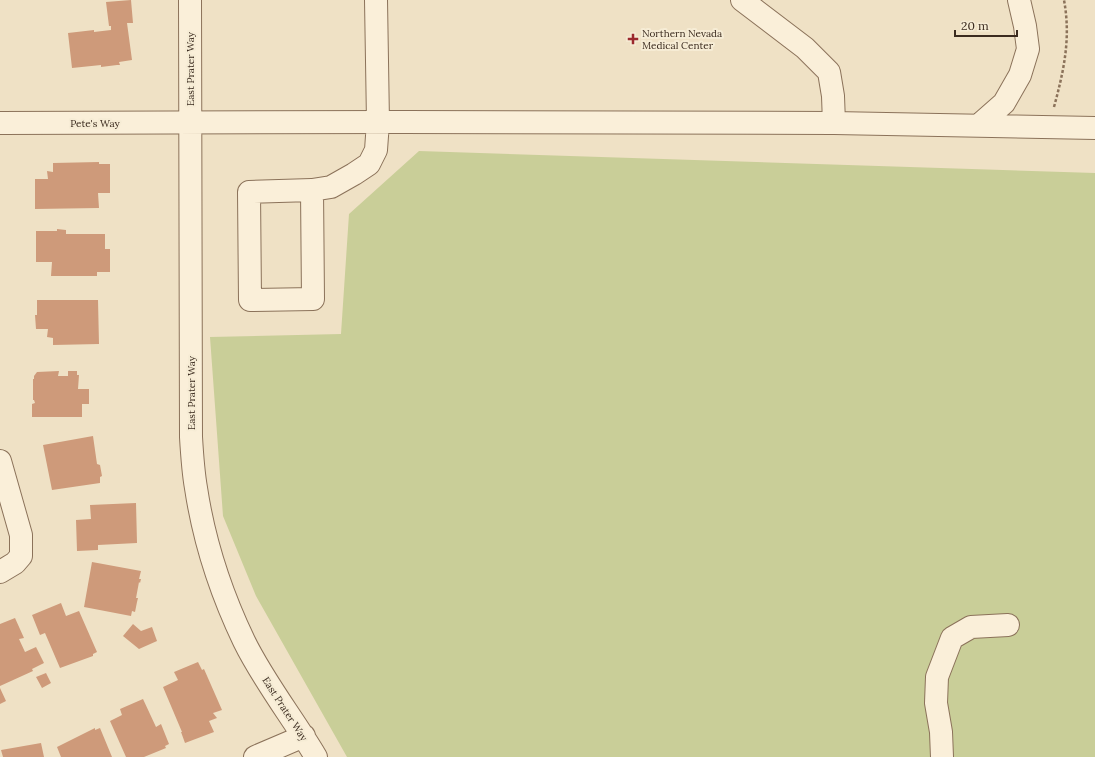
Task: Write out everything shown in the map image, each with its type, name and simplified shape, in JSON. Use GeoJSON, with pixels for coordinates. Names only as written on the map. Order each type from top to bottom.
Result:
{"type":"FeatureCollection","features":[{"type":"Feature","properties":{"kind":"street","name":"East Prater Way"},"geometry":{"type":"LineString","coordinates":[[190,0],[189,123],[191,437],[196,488],[206,539],[223,592],[241,635],[270,687],[304,736],[316,757]]}},
{"type":"Feature","properties":{"kind":"street"},"geometry":{"type":"LineString","coordinates":[[312,190],[313,299],[250,300],[249,192],[312,190],[331,187],[369,164],[376,150],[378,122],[376,0]]}},
{"type":"Feature","properties":{"kind":"street"},"geometry":{"type":"LineString","coordinates":[[742,0],[805,48],[829,72],[834,123]]}},
{"type":"Feature","properties":{"kind":"street"},"geometry":{"type":"LineString","coordinates":[[979,125],[1004,103],[1020,75],[1028,49],[1025,26],[1018,0]]}},
{"type":"Feature","properties":{"kind":"street","name":"Pete's Way"},"geometry":{"type":"LineString","coordinates":[[0,123],[834,123],[1095,128]]}},
{"type":"Feature","properties":{"kind":"street"},"geometry":{"type":"LineString","coordinates":[[0,461],[27,558],[0,572]]}},
{"type":"Feature","properties":{"kind":"street"},"geometry":{"type":"LineString","coordinates":[[942,757],[942,732],[936,703],[937,677],[952,638],[971,627],[1008,625]]}},
{"type":"Feature","properties":{"kind":"street"},"geometry":{"type":"LineString","coordinates":[[255,757],[304,736]]}},
{"type":"Feature","properties":{"kind":"path"},"geometry":{"type":"LineString","coordinates":[[1049,127],[1062,77],[1067,42],[1068,27],[1064,0]]}},
{"type":"Feature","properties":{"kind":"green space"},"geometry":{"type":"Polygon","coordinates":[[[419,151],[1095,173],[1095,757],[347,757],[256,596],[223,516],[210,337],[341,334],[349,214],[419,151]]]}},
{"type":"Feature","properties":{"kind":"building"},"geometry":{"type":"Polygon","coordinates":[[[131,0],[133,23],[127,23],[132,60],[119,62],[120,65],[72,68],[68,33],[111,30],[111,26],[109,26],[106,2],[131,0]]]}},
{"type":"Feature","properties":{"kind":"building"},"geometry":{"type":"Polygon","coordinates":[[[99,162],[99,164],[110,164],[110,193],[98,193],[99,208],[35,209],[35,179],[48,179],[47,171],[53,172],[53,163],[99,162]]]}},
{"type":"Feature","properties":{"kind":"building"},"geometry":{"type":"Polygon","coordinates":[[[57,229],[66,230],[66,234],[105,234],[105,249],[110,249],[110,272],[97,272],[97,276],[51,276],[52,262],[36,262],[36,231],[57,231],[57,229]]]}},
{"type":"Feature","properties":{"kind":"building"},"geometry":{"type":"Polygon","coordinates":[[[37,300],[98,300],[99,344],[53,345],[53,338],[47,337],[48,329],[36,329],[35,315],[37,315],[37,300]]]}},
{"type":"Feature","properties":{"kind":"building"},"geometry":{"type":"Polygon","coordinates":[[[59,371],[58,376],[68,376],[68,371],[77,371],[77,375],[79,375],[78,389],[89,389],[89,404],[82,404],[82,417],[32,417],[32,404],[35,403],[33,400],[34,376],[37,372],[59,371]]]}},
{"type":"Feature","properties":{"kind":"building"},"geometry":{"type":"Polygon","coordinates":[[[93,436],[97,464],[100,465],[102,476],[100,477],[100,483],[52,490],[43,445],[93,436]]]}},
{"type":"Feature","properties":{"kind":"building"},"geometry":{"type":"Polygon","coordinates":[[[136,503],[137,543],[98,545],[98,550],[77,551],[76,520],[91,519],[90,505],[136,503]]]}},
{"type":"Feature","properties":{"kind":"building"},"geometry":{"type":"Polygon","coordinates":[[[92,562],[141,571],[135,612],[132,611],[131,616],[84,607],[92,562]]]}},
{"type":"Feature","properties":{"kind":"building"},"geometry":{"type":"Polygon","coordinates":[[[61,603],[66,616],[79,611],[97,652],[93,654],[93,656],[60,668],[45,633],[40,635],[32,615],[61,603]]]}},
{"type":"Feature","properties":{"kind":"building"},"geometry":{"type":"Polygon","coordinates":[[[15,618],[24,638],[19,639],[25,652],[36,647],[44,663],[32,669],[33,671],[0,686],[0,624],[15,618]]]}},
{"type":"Feature","properties":{"kind":"building"},"geometry":{"type":"Polygon","coordinates":[[[133,624],[141,631],[152,627],[157,641],[139,649],[123,636],[133,624]]]}},
{"type":"Feature","properties":{"kind":"building"},"geometry":{"type":"Polygon","coordinates":[[[198,662],[202,670],[204,669],[222,710],[213,713],[217,718],[209,721],[214,732],[185,743],[182,732],[163,687],[178,680],[174,672],[198,662]]]}},
{"type":"Feature","properties":{"kind":"building"},"geometry":{"type":"Polygon","coordinates":[[[46,673],[51,683],[42,688],[36,677],[46,673]]]}},
{"type":"Feature","properties":{"kind":"building"},"geometry":{"type":"Polygon","coordinates":[[[0,688],[6,701],[0,704],[0,688]]]}},
{"type":"Feature","properties":{"kind":"building"},"geometry":{"type":"Polygon","coordinates":[[[143,699],[156,727],[161,724],[169,744],[165,746],[166,748],[144,757],[126,757],[110,721],[122,715],[120,709],[143,699]]]}},
{"type":"Feature","properties":{"kind":"building"},"geometry":{"type":"Polygon","coordinates":[[[95,728],[95,730],[100,728],[112,757],[61,757],[57,747],[95,728]]]}},
{"type":"Feature","properties":{"kind":"building"},"geometry":{"type":"Polygon","coordinates":[[[41,743],[44,757],[3,757],[1,750],[41,743]]]}},
{"type":"Feature","properties":{"kind":"place","name":"Northern Nevada Medical Center"},"geometry":{"type":"Point","coordinates":[633,39]}}]}
